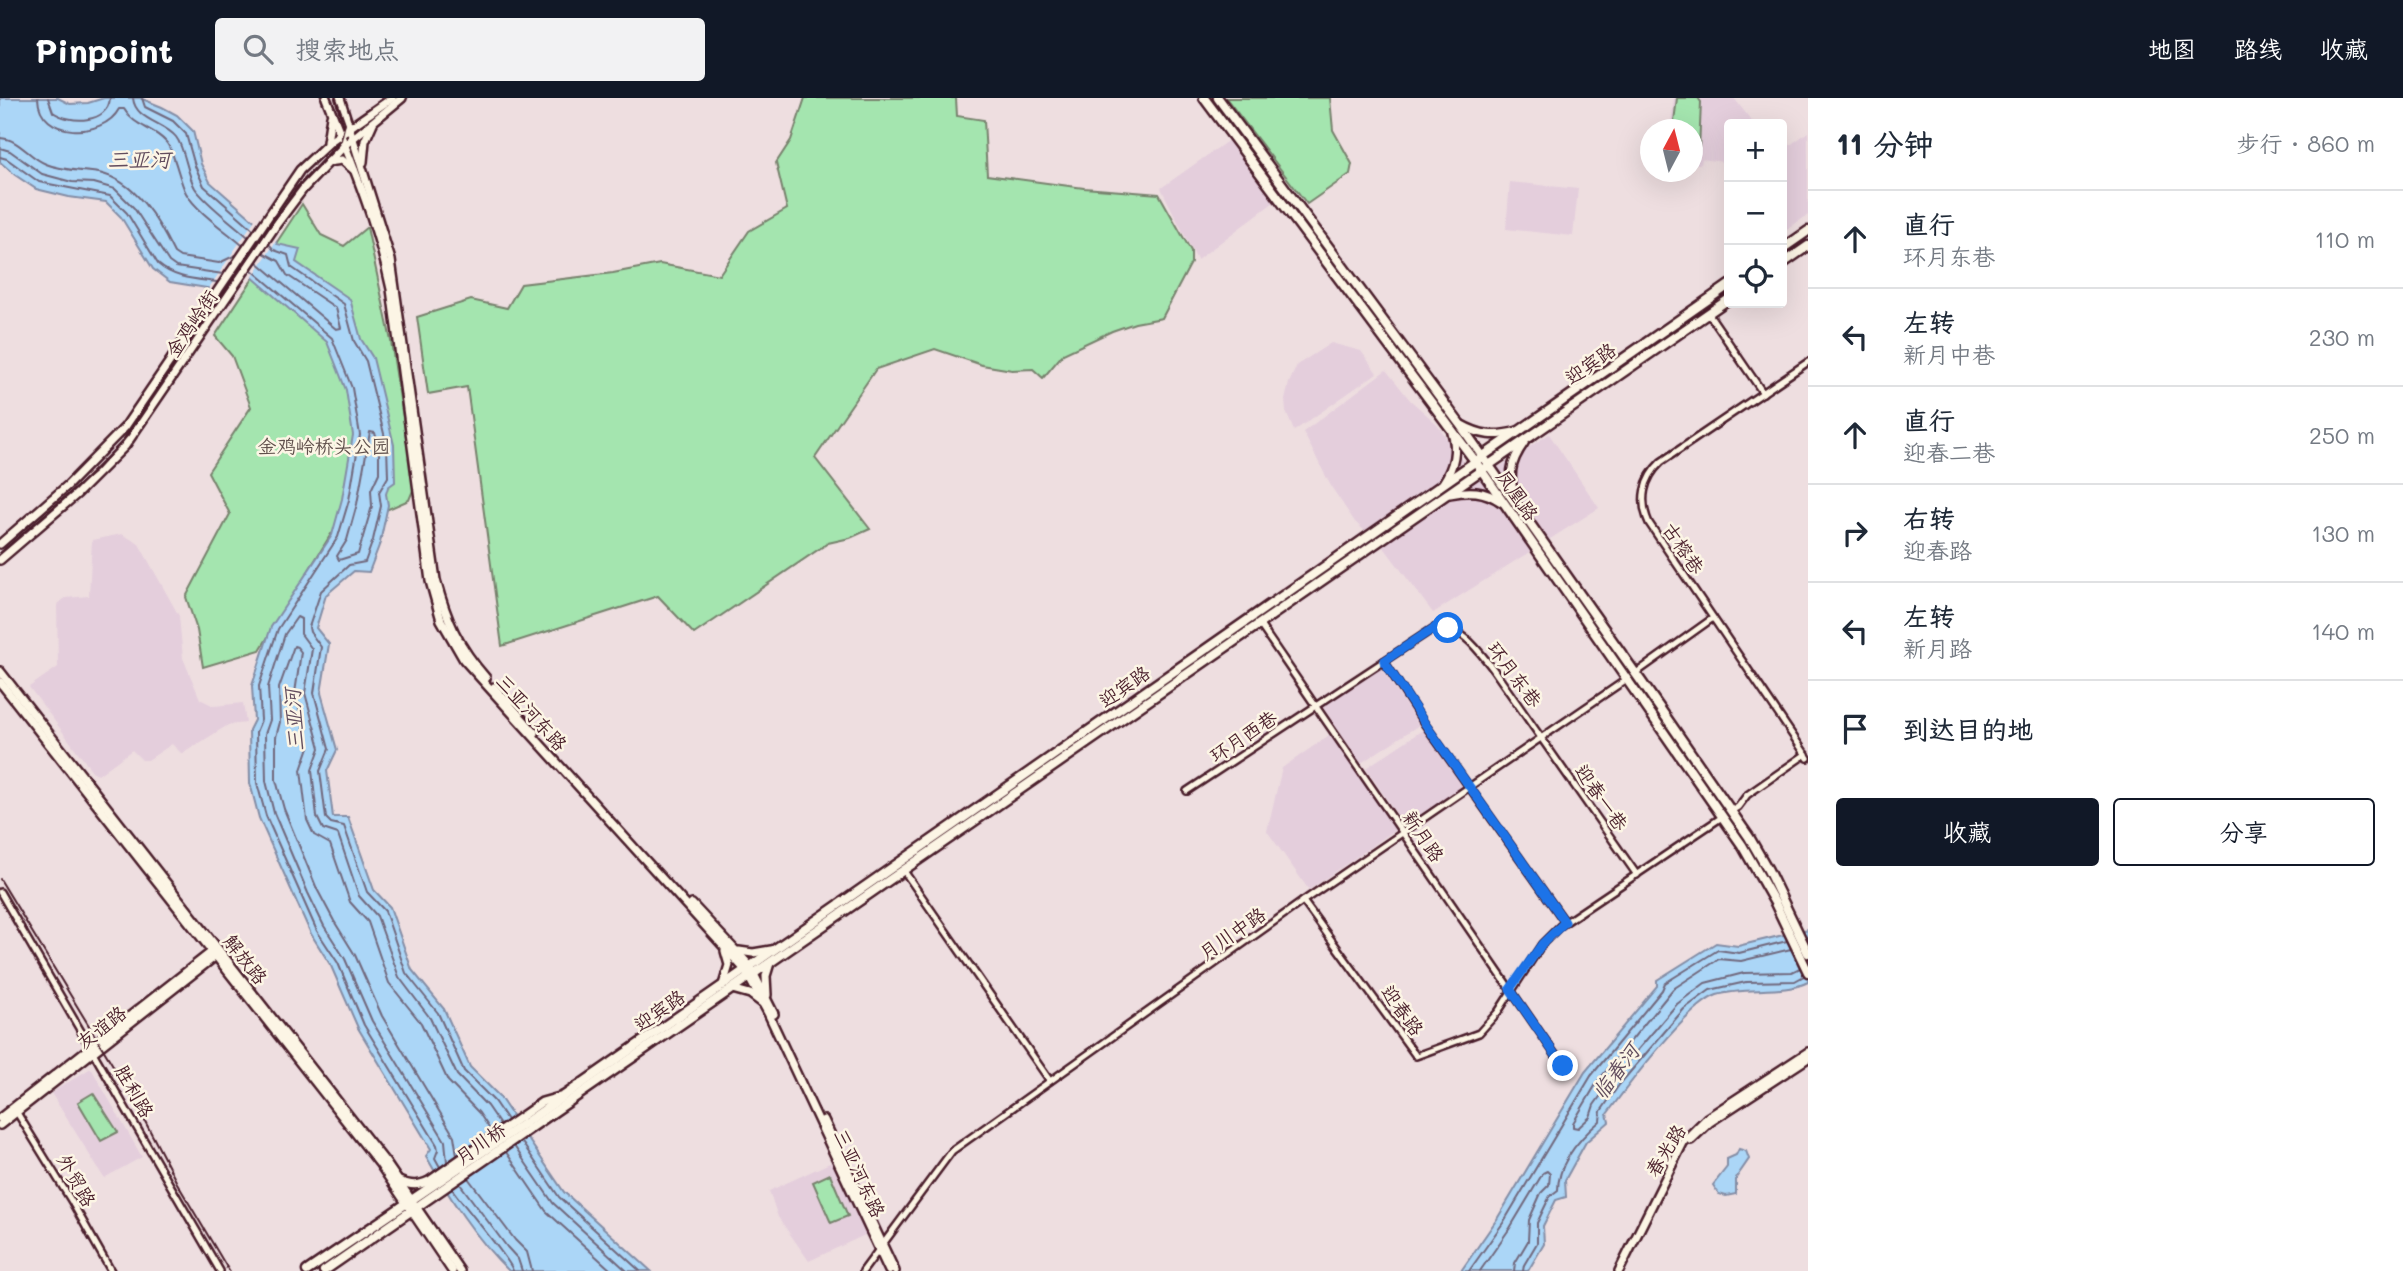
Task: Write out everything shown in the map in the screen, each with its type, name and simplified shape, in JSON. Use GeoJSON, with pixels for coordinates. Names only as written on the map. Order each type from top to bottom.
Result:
{"type":"FeatureCollection","features":[{"type":"Feature","properties":{"kind":"highway","name":"凤凰路"},"geometry":{"type":"LineString","coordinates":[[1204,98],[1451,429],[1478,458]]}},
{"type":"Feature","properties":{"kind":"highway","name":"凤凰路"},"geometry":{"type":"LineString","coordinates":[[1218,98],[1459,423],[1505,505],[1722,817],[1789,923]]}},
{"type":"Feature","properties":{"kind":"highway"},"geometry":{"type":"LineString","coordinates":[[1787,246],[1808,231]]}},
{"type":"Feature","properties":{"kind":"highway"},"geometry":{"type":"LineString","coordinates":[[1787,261],[1808,246]]}},
{"type":"Feature","properties":{"kind":"highway","name":"迎宾路"},"geometry":{"type":"LineString","coordinates":[[539,1113],[750,971],[775,948],[1724,288]]}},
{"type":"Feature","properties":{"kind":"highway"},"geometry":{"type":"LineString","coordinates":[[1716,294],[1724,301]]}},
{"type":"Feature","properties":{"kind":"highway","name":"迎宾路"},"geometry":{"type":"LineString","coordinates":[[750,971],[769,962],[904,871],[1724,303]]}},
{"type":"Feature","properties":{"kind":"highway","name":"凤凰路"},"geometry":{"type":"LineString","coordinates":[[1485,469],[1516,505],[1731,811],[1768,870],[1789,923]]}},
{"type":"Feature","properties":{"kind":"highway"},"geometry":{"type":"LineString","coordinates":[[1789,923],[1808,953]]}},
{"type":"Feature","properties":{"kind":"highway"},"geometry":{"type":"LineString","coordinates":[[1789,923],[1808,972]]}},
{"type":"Feature","properties":{"kind":"highway","name":"迎宾路"},"geometry":{"type":"LineString","coordinates":[[539,1113],[727,987]]}},
{"type":"Feature","properties":{"kind":"highway","name":"月川桥"},"geometry":{"type":"LineString","coordinates":[[432,1187],[539,1113]]}},
{"type":"Feature","properties":{"kind":"highway"},"geometry":{"type":"LineString","coordinates":[[324,1271],[432,1187]]}},
{"type":"Feature","properties":{"kind":"highway"},"geometry":{"type":"LineString","coordinates":[[307,1271],[411,1205]]}},
{"type":"Feature","properties":{"kind":"main road","name":"三亚河东路"},"geometry":{"type":"LineString","coordinates":[[326,98],[361,176],[391,260],[436,580],[446,617],[464,651],[483,675],[734,949],[750,971],[895,1271]]}},
{"type":"Feature","properties":{"kind":"main road","name":"三亚河东路"},"geometry":{"type":"LineString","coordinates":[[340,98],[354,137],[361,176],[391,289],[430,581],[441,620],[464,660],[722,944],[750,971]]}},
{"type":"Feature","properties":{"kind":"main road","name":"金鸡岭街"},"geometry":{"type":"LineString","coordinates":[[0,560],[77,494],[125,446],[276,225],[325,165],[392,98]]}},
{"type":"Feature","properties":{"kind":"main road","name":"金鸡岭街"},"geometry":{"type":"LineString","coordinates":[[0,544],[111,444],[137,412],[300,170],[341,133],[402,98]]}},
{"type":"Feature","properties":{"kind":"main road"},"geometry":{"type":"LineString","coordinates":[[344,107],[355,114],[373,116],[365,141],[361,176]]}},
{"type":"Feature","properties":{"kind":"main road"},"geometry":{"type":"LineString","coordinates":[[325,146],[330,136],[331,112]]}},
{"type":"Feature","properties":{"kind":"main road"},"geometry":{"type":"LineString","coordinates":[[325,165],[332,160],[342,160],[361,176]]}},
{"type":"Feature","properties":{"kind":"main road"},"geometry":{"type":"LineString","coordinates":[[1459,423],[1487,436],[1519,431]]}},
{"type":"Feature","properties":{"kind":"main road"},"geometry":{"type":"LineString","coordinates":[[1443,483],[1455,454],[1451,429]]}},
{"type":"Feature","properties":{"kind":"main road"},"geometry":{"type":"LineString","coordinates":[[1516,505],[1511,485],[1511,470],[1514,457],[1525,442]]}},
{"type":"Feature","properties":{"kind":"main road"},"geometry":{"type":"LineString","coordinates":[[1449,494],[1469,490],[1481,492],[1505,505]]}},
{"type":"Feature","properties":{"kind":"main road","name":"解放路"},"geometry":{"type":"LineString","coordinates":[[0,671],[460,1271]]}},
{"type":"Feature","properties":{"kind":"main road","name":"解放路"},"geometry":{"type":"LineString","coordinates":[[0,682],[399,1181],[452,1271]]}},
{"type":"Feature","properties":{"kind":"main road"},"geometry":{"type":"LineString","coordinates":[[722,944],[729,965],[727,987],[750,994],[767,1004]]}},
{"type":"Feature","properties":{"kind":"main road"},"geometry":{"type":"LineString","coordinates":[[734,949],[753,953],[775,948]]}},
{"type":"Feature","properties":{"kind":"main road","name":"友谊路"},"geometry":{"type":"LineString","coordinates":[[0,1125],[15,1110],[217,952]]}},
{"type":"Feature","properties":{"kind":"main road"},"geometry":{"type":"LineString","coordinates":[[767,1004],[769,962]]}},
{"type":"Feature","properties":{"kind":"main road","name":"三亚河东路"},"geometry":{"type":"LineString","coordinates":[[767,1004],[889,1271]]}},
{"type":"Feature","properties":{"kind":"main road","name":"春光路"},"geometry":{"type":"LineString","coordinates":[[1621,1271],[1684,1141],[1707,1118],[1808,1052]]}},
{"type":"Feature","properties":{"kind":"main road","name":"春光路"},"geometry":{"type":"LineString","coordinates":[[1621,1271],[1691,1140],[1710,1122],[1808,1058]]}},
{"type":"Feature","properties":{"kind":"main road","name":"友谊路"},"geometry":{"type":"LineString","coordinates":[[0,1118],[15,1110]]}},
{"type":"Feature","properties":{"kind":"main road"},"geometry":{"type":"LineString","coordinates":[[399,1181],[412,1186],[432,1187]]}},
{"type":"Feature","properties":{"kind":"street"},"geometry":{"type":"LineString","coordinates":[[1709,314],[1763,393]]}},
{"type":"Feature","properties":{"kind":"street","name":"古榕巷"},"geometry":{"type":"LineString","coordinates":[[1807,755],[1649,523],[1643,503],[1645,486],[1661,462],[1808,362]]}},
{"type":"Feature","properties":{"kind":"street"},"geometry":{"type":"LineString","coordinates":[[1636,673],[1713,618]]}},
{"type":"Feature","properties":{"kind":"street","name":"新月路"},"geometry":{"type":"LineString","coordinates":[[1260,625],[1563,1066]]}},
{"type":"Feature","properties":{"kind":"street","name":"环月东巷"},"geometry":{"type":"LineString","coordinates":[[1316,706],[1434,628],[1453,629],[1472,644],[1493,669],[1542,737]]}},
{"type":"Feature","properties":{"kind":"street"},"geometry":{"type":"LineString","coordinates":[[1384,661],[1565,922]]}},
{"type":"Feature","properties":{"kind":"street","name":"月川中路"},"geometry":{"type":"LineString","coordinates":[[863,1271],[952,1151],[1303,901],[1627,679]]}},
{"type":"Feature","properties":{"kind":"street","name":"环月西巷"},"geometry":{"type":"LineString","coordinates":[[1187,791],[1316,706]]}},
{"type":"Feature","properties":{"kind":"street","name":"迎春一巷"},"geometry":{"type":"LineString","coordinates":[[1542,737],[1637,875]]}},
{"type":"Feature","properties":{"kind":"street"},"geometry":{"type":"LineString","coordinates":[[1731,811],[1738,807],[1746,795],[1807,755]]}},
{"type":"Feature","properties":{"kind":"street","name":"迎春路"},"geometry":{"type":"LineString","coordinates":[[1303,901],[1416,1056],[1479,1033],[1498,1012],[1510,989],[1542,944],[1565,922],[1722,817]]}},
{"type":"Feature","properties":{"kind":"street"},"geometry":{"type":"LineString","coordinates":[[904,871],[1049,1082]]}},
{"type":"Feature","properties":{"kind":"street","name":"胜利路"},"geometry":{"type":"LineString","coordinates":[[0,892],[220,1271]]}},
{"type":"Feature","properties":{"kind":"street","name":"外贸路"},"geometry":{"type":"LineString","coordinates":[[15,1110],[111,1271]]}},
{"type":"Feature","properties":{"kind":"shaded area"},"geometry":{"type":"Polygon","coordinates":[[[1674,98],[1734,98],[1750,119],[1724,119],[1724,162],[1703,159],[1703,119],[1671,119],[1674,98]]]}},
{"type":"Feature","properties":{"kind":"shaded area"},"geometry":{"type":"Polygon","coordinates":[[[1808,132],[1808,215],[1787,229],[1787,182],[1787,147],[1808,132]]]}},
{"type":"Feature","properties":{"kind":"shaded area"},"geometry":{"type":"Polygon","coordinates":[[[1229,140],[1274,202],[1197,260],[1161,188],[1229,140]]]}},
{"type":"Feature","properties":{"kind":"shaded area"},"geometry":{"type":"Polygon","coordinates":[[[1510,182],[1578,189],[1573,236],[1506,229],[1510,182]]]}},
{"type":"Feature","properties":{"kind":"shaded area"},"geometry":{"type":"Polygon","coordinates":[[[1331,343],[1361,351],[1377,373],[1294,431],[1286,412],[1285,400],[1289,383],[1297,365],[1331,343]]]}},
{"type":"Feature","properties":{"kind":"shaded area"},"geometry":{"type":"Polygon","coordinates":[[[1386,370],[1410,400],[1437,424],[1479,480],[1549,434],[1599,508],[1433,613],[1386,550],[1355,522],[1332,488],[1303,432],[1386,370]]]}},
{"type":"Feature","properties":{"kind":"shaded area"},"geometry":{"type":"Polygon","coordinates":[[[122,534],[139,544],[179,616],[183,658],[200,699],[214,706],[243,703],[246,723],[228,725],[182,754],[172,744],[148,760],[142,760],[132,750],[98,775],[92,771],[29,687],[58,667],[57,605],[65,598],[89,596],[92,540],[122,534]]]}},
{"type":"Feature","properties":{"kind":"shaded area"},"geometry":{"type":"Polygon","coordinates":[[[1381,667],[1419,725],[1361,763],[1322,706],[1381,667]]]}},
{"type":"Feature","properties":{"kind":"shaded area"},"geometry":{"type":"Polygon","coordinates":[[[1424,729],[1463,787],[1404,825],[1366,768],[1424,729]]]}},
{"type":"Feature","properties":{"kind":"shaded area"},"geometry":{"type":"Polygon","coordinates":[[[1331,734],[1398,828],[1309,890],[1267,831],[1282,768],[1331,734]]]}},
{"type":"Feature","properties":{"kind":"shaded area"},"geometry":{"type":"Polygon","coordinates":[[[91,1068],[142,1157],[104,1178],[51,1093],[91,1068]]]}},
{"type":"Feature","properties":{"kind":"shaded area"},"geometry":{"type":"Polygon","coordinates":[[[834,1161],[869,1233],[809,1261],[778,1217],[769,1191],[834,1161]]]}},
{"type":"Feature","properties":{"kind":"green space"},"geometry":{"type":"Polygon","coordinates":[[[805,98],[956,98],[957,116],[984,120],[987,175],[1084,188],[1159,194],[1191,251],[1191,263],[1162,318],[1112,331],[1063,354],[1043,378],[1033,369],[1012,370],[982,365],[935,349],[876,369],[815,458],[870,529],[850,538],[828,543],[694,634],[658,596],[502,646],[467,387],[428,394],[417,317],[471,300],[507,308],[521,284],[613,273],[660,264],[719,275],[749,231],[787,209],[776,163],[791,140],[805,98]]]}},
{"type":"Feature","properties":{"kind":"green space"},"geometry":{"type":"Polygon","coordinates":[[[1226,98],[1330,98],[1333,130],[1352,164],[1350,174],[1307,204],[1226,98]]]}},
{"type":"Feature","properties":{"kind":"green space"},"geometry":{"type":"Polygon","coordinates":[[[1677,98],[1698,98],[1701,102],[1700,119],[1674,119],[1677,98]]]}},
{"type":"Feature","properties":{"kind":"green space","name":"金鸡岭桥头公园"},"geometry":{"type":"Polygon","coordinates":[[[302,204],[321,235],[344,246],[367,227],[391,341],[414,488],[409,500],[331,534],[260,650],[203,667],[197,630],[186,597],[230,514],[208,472],[251,407],[232,356],[215,336],[302,204]]]}},
{"type":"Feature","properties":{"kind":"green space"},"geometry":{"type":"Polygon","coordinates":[[[93,1093],[118,1132],[101,1141],[78,1102],[93,1093]]]}},
{"type":"Feature","properties":{"kind":"green space"},"geometry":{"type":"Polygon","coordinates":[[[830,1174],[848,1216],[831,1223],[813,1182],[830,1174]]]}},
{"type":"Feature","properties":{"kind":"water","name":"三亚河"},"geometry":{"type":"Polygon","coordinates":[[[0,98],[58,98],[70,104],[88,103],[104,98],[140,98],[177,115],[193,131],[201,164],[210,182],[275,239],[277,244],[300,249],[296,262],[350,299],[361,339],[373,358],[394,445],[395,482],[388,487],[388,505],[380,543],[369,572],[354,571],[326,595],[316,628],[329,644],[321,693],[337,750],[327,771],[333,817],[348,817],[374,890],[390,907],[412,970],[444,1009],[470,1067],[499,1096],[564,1192],[651,1271],[509,1271],[485,1245],[463,1216],[426,1156],[431,1149],[358,1028],[331,966],[311,934],[259,818],[250,783],[249,730],[254,720],[252,686],[271,627],[332,535],[342,499],[353,435],[346,390],[327,342],[251,276],[225,291],[170,282],[153,269],[121,217],[106,202],[36,189],[15,175],[0,162],[0,98]]]}},
{"type":"Feature","properties":{"kind":"water","name":"临春河"},"geometry":{"type":"Polygon","coordinates":[[[1808,929],[1808,982],[1787,988],[1717,995],[1691,1014],[1643,1067],[1607,1114],[1609,1122],[1586,1142],[1565,1180],[1566,1197],[1556,1200],[1543,1226],[1544,1244],[1528,1271],[1461,1271],[1497,1219],[1585,1072],[1657,986],[1657,980],[1716,943],[1738,946],[1808,929]]]}},
{"type":"Feature","properties":{"kind":"water"},"geometry":{"type":"Polygon","coordinates":[[[1739,1149],[1746,1151],[1749,1159],[1736,1178],[1736,1194],[1719,1194],[1713,1185],[1727,1167],[1727,1159],[1736,1155],[1739,1149]]]}},
{"type":"Feature","properties":{"kind":"pier"},"geometry":{"type":"Polygon","coordinates":[[[256,218],[278,238],[250,281],[226,294],[207,291],[256,218]]]}},
{"type":"Feature","properties":{"kind":"tram line"},"geometry":{"type":"LineString","coordinates":[[0,553],[95,471],[128,435],[296,188],[341,140],[345,123],[336,98]]}},
{"type":"Feature","properties":{"kind":"tram line"},"geometry":{"type":"LineString","coordinates":[[0,879],[134,1100],[177,1183],[229,1271]]}},
{"type":"Feature","properties":{"kind":"route"},"geometry":{"type":"LineString","coordinates":[[1448,628],[1434,628],[1384,661],[1565,922],[1542,944],[1510,989],[1563,1066]]}}]}
